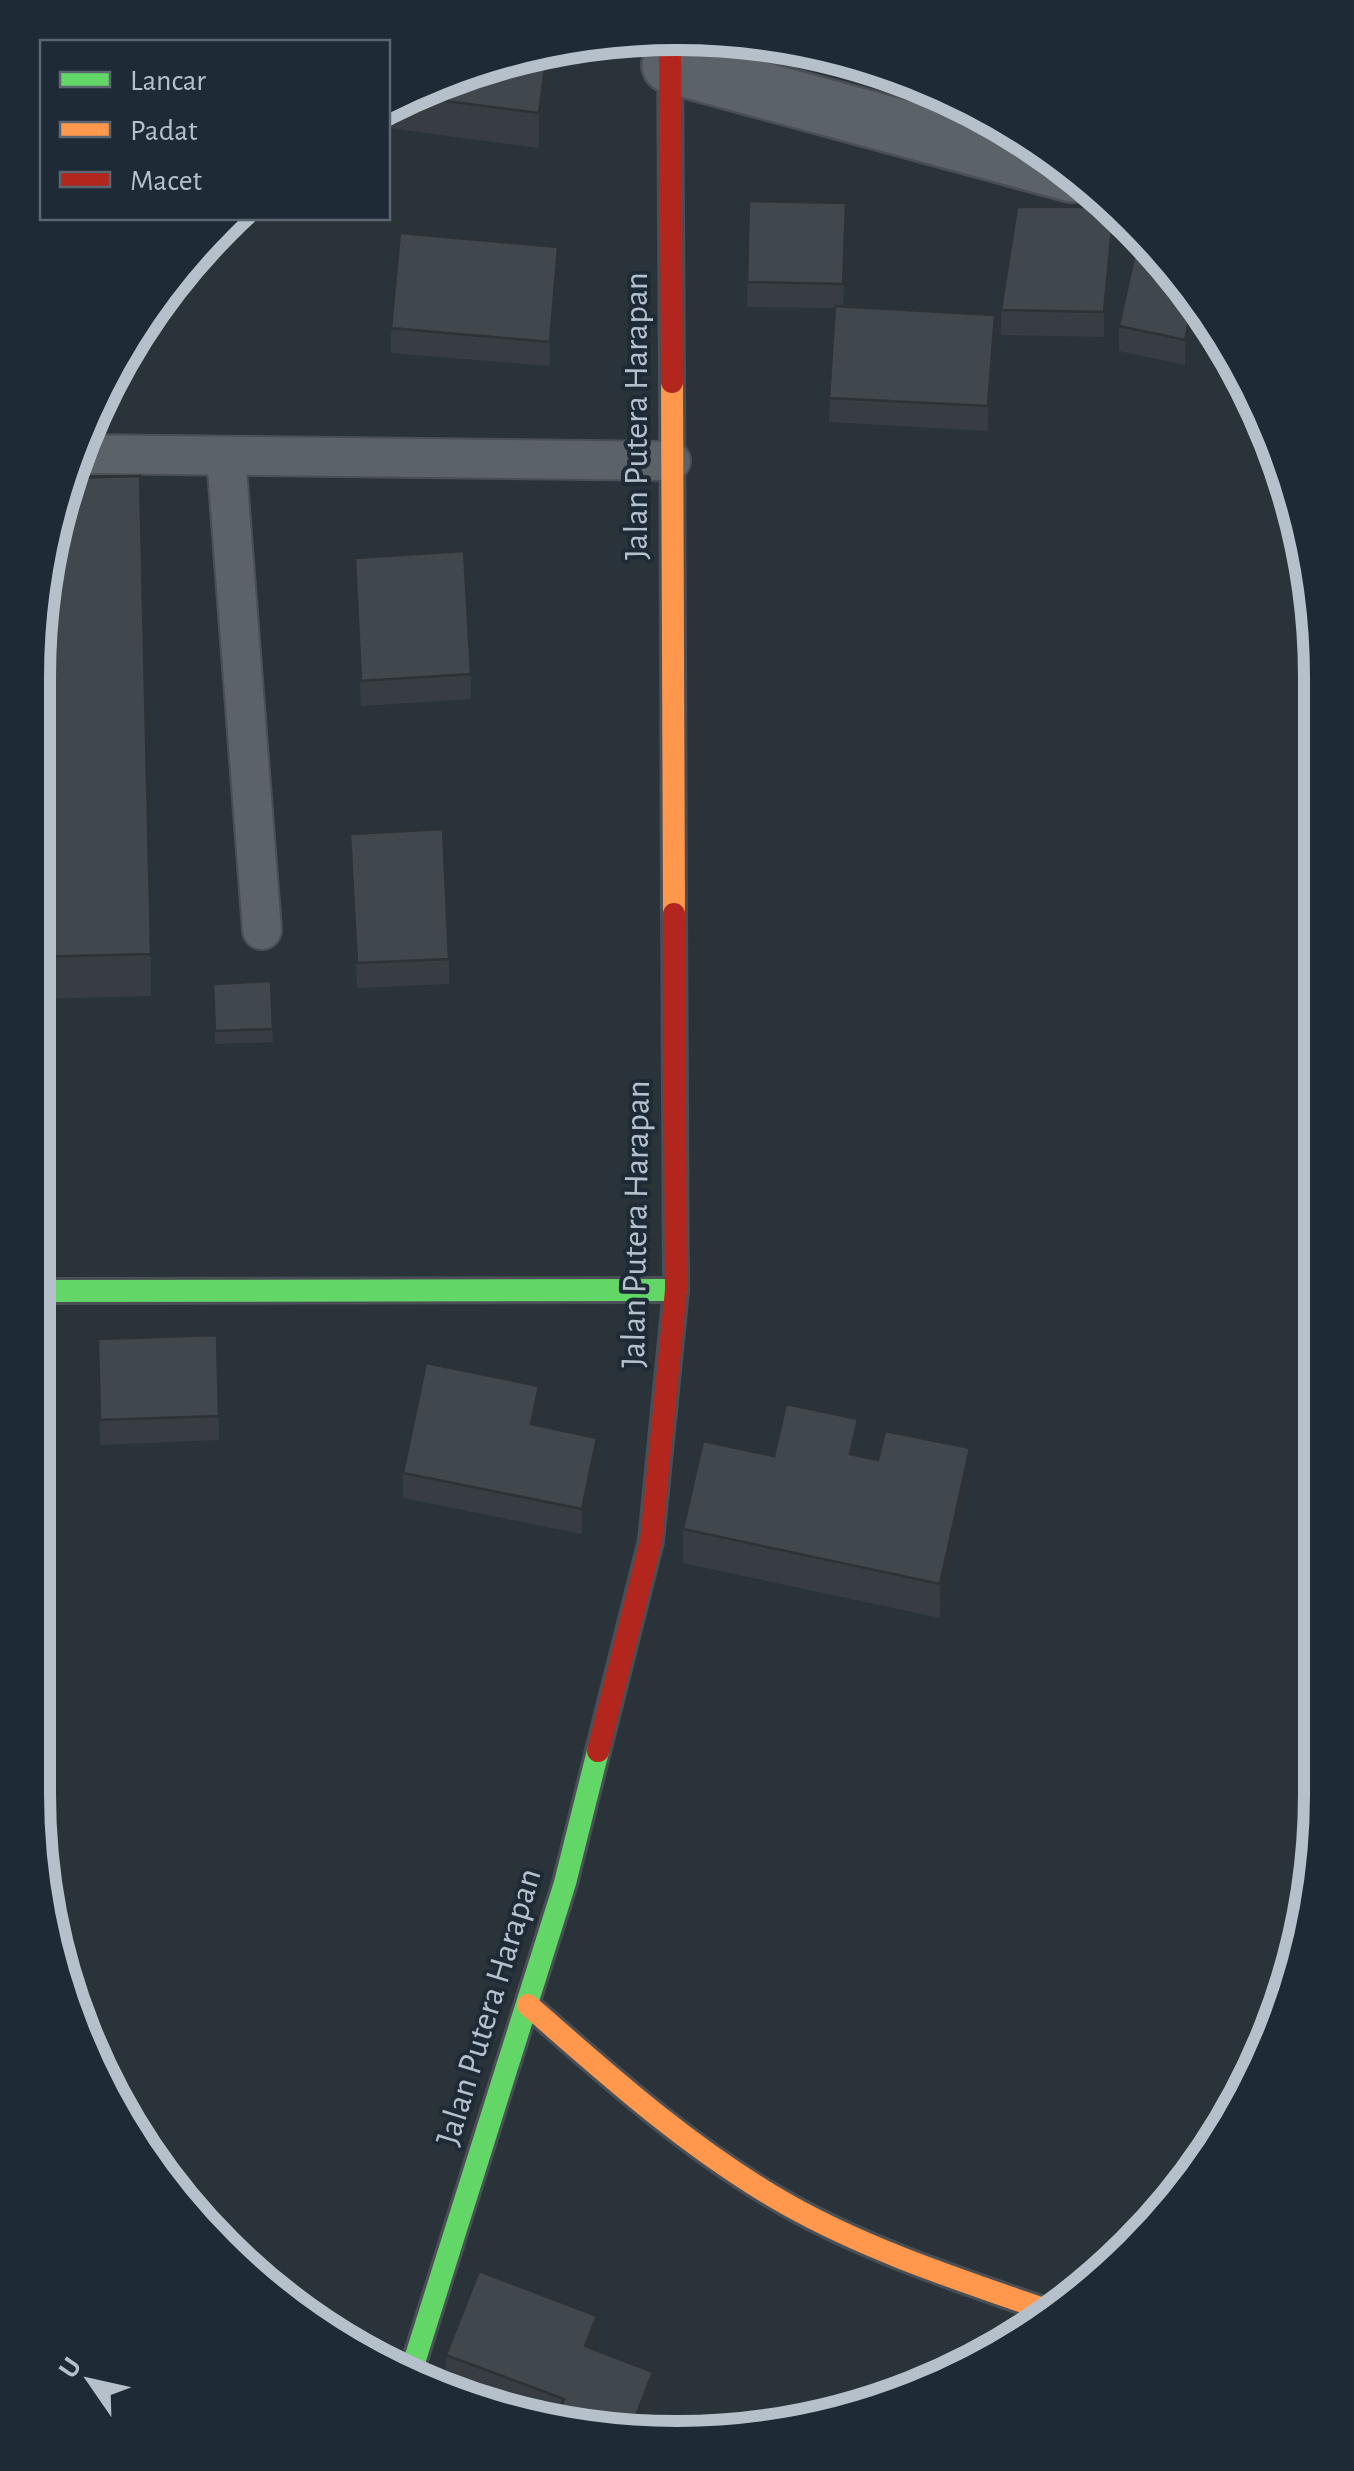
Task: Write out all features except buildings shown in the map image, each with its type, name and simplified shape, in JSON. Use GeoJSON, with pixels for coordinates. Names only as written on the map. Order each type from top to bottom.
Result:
{"type":"FeatureCollection","features":[{"type":"Feature","properties":{"kind":"street"},"geometry":{"type":"LineString","coordinates":[[670,55],[1035,163]]}},
{"type":"Feature","properties":{"kind":"street","name":"Jalan Putera Harapan"},"geometry":{"type":"LineString","coordinates":[[414,2362],[565,1883],[651,1542],[676,1290],[670,55]]}},
{"type":"Feature","properties":{"kind":"street"},"geometry":{"type":"LineString","coordinates":[[50,1291],[676,1290]]}},
{"type":"Feature","properties":{"kind":"street"},"geometry":{"type":"LineString","coordinates":[[528,2005],[697,2147],[788,2205],[896,2257],[1037,2307]]}},
{"type":"Feature","properties":{"kind":"lane"},"geometry":{"type":"LineString","coordinates":[[91,454],[671,461]]}},
{"type":"Feature","properties":{"kind":"lane"},"geometry":{"type":"LineString","coordinates":[[226,456],[262,930]]}},
{"type":"Feature","properties":{"kind":"traffic: fast"},"geometry":{"type":"LineString","coordinates":[[50,1291],[676,1290]]}},
{"type":"Feature","properties":{"kind":"traffic: fast"},"geometry":{"type":"LineString","coordinates":[[414,2362],[565,1883],[598,1751]]}},
{"type":"Feature","properties":{"kind":"traffic: slow"},"geometry":{"type":"LineString","coordinates":[[672,382],[674,914]]}},
{"type":"Feature","properties":{"kind":"traffic: slow"},"geometry":{"type":"LineString","coordinates":[[528,2005],[685,2137],[788,2205],[883,2251],[1037,2307]]}},
{"type":"Feature","properties":{"kind":"traffic: jam"},"geometry":{"type":"LineString","coordinates":[[670,50],[672,382]]}},
{"type":"Feature","properties":{"kind":"traffic: jam"},"geometry":{"type":"LineString","coordinates":[[598,1751],[651,1541],[676,1290],[674,914]]}}]}
